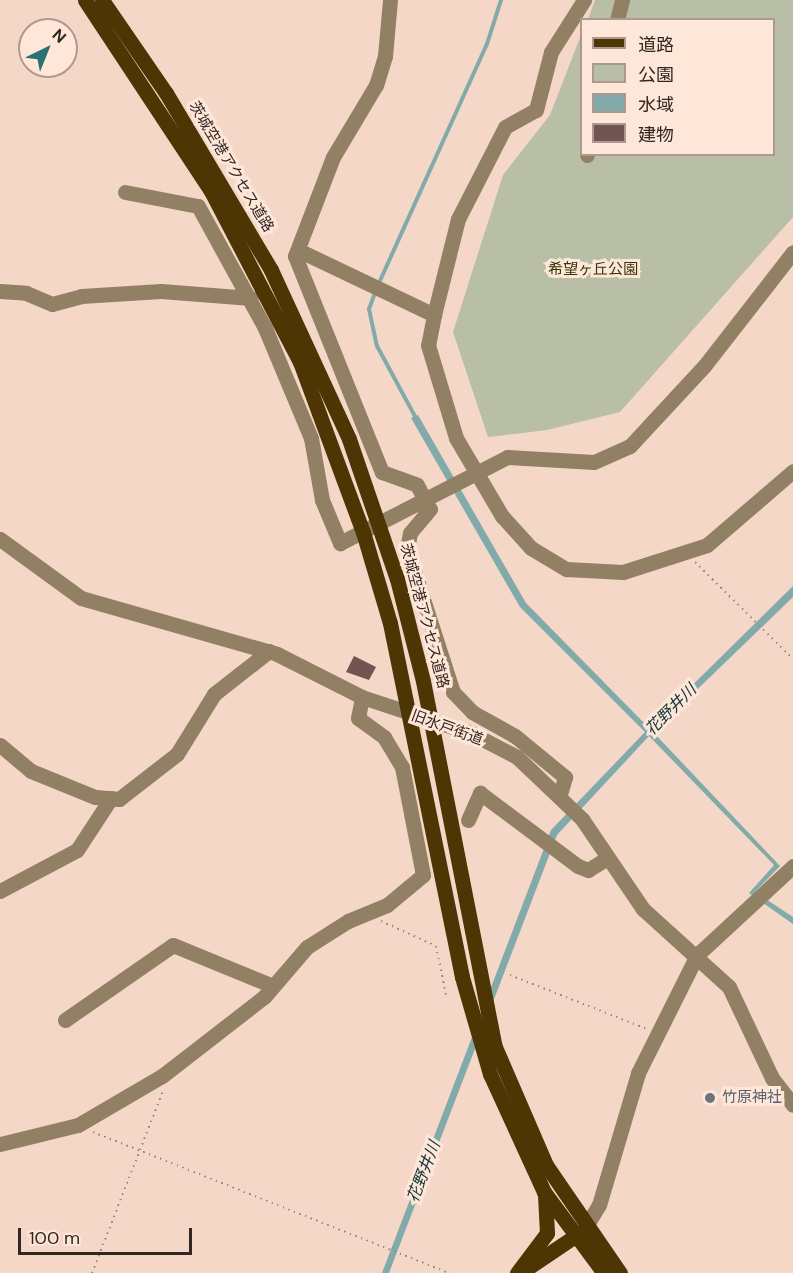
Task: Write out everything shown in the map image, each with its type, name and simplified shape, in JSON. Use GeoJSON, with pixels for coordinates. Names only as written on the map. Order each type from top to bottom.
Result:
{"type":"FeatureCollection","features":[{"type":"Feature","properties":{"kind":"main road","name":"茨城空港アクセス道路"},"geometry":{"type":"LineString","coordinates":[[85,0],[211,191],[260,278],[300,362],[363,532],[411,715],[471,1015],[507,1117],[544,1192],[580,1233],[620,1273]]}},
{"type":"Feature","properties":{"kind":"main road","name":"茨城空港アクセス道路"},"geometry":{"type":"LineString","coordinates":[[102,0],[166,93],[271,270],[349,439],[380,523],[432,720],[495,1047],[518,1109],[580,1233],[604,1273]]}},
{"type":"Feature","properties":{"kind":"main road"},"geometry":{"type":"LineString","coordinates":[[518,1273],[547,1233],[544,1192]]}},
{"type":"Feature","properties":{"kind":"main road"},"geometry":{"type":"LineString","coordinates":[[518,1273],[580,1233]]}},
{"type":"Feature","properties":{"kind":"street"},"geometry":{"type":"LineString","coordinates":[[390,0],[385,56],[376,86],[333,158],[295,256],[382,472],[417,485],[426,500],[429,514],[414,526],[407,549],[444,673],[460,703],[515,736],[566,777],[565,800]]}},
{"type":"Feature","properties":{"kind":"street"},"geometry":{"type":"LineString","coordinates":[[584,0],[552,52],[536,110],[505,128],[458,219],[434,315],[428,345],[456,438],[472,476],[502,516],[531,548],[566,569],[622,572],[707,545],[793,471]]}},
{"type":"Feature","properties":{"kind":"street"},"geometry":{"type":"LineString","coordinates":[[618,18],[622,0]]}},
{"type":"Feature","properties":{"kind":"street"},"geometry":{"type":"LineString","coordinates":[[125,192],[198,206],[251,298],[311,438],[322,500],[340,543],[507,457],[594,462],[630,446],[705,365],[793,252]]}},
{"type":"Feature","properties":{"kind":"street"},"geometry":{"type":"LineString","coordinates":[[298,250],[434,315]]}},
{"type":"Feature","properties":{"kind":"street"},"geometry":{"type":"LineString","coordinates":[[0,291],[26,293],[52,304],[81,296],[161,291],[251,298]]}},
{"type":"Feature","properties":{"kind":"street","name":"旧水戸街道"},"geometry":{"type":"LineString","coordinates":[[0,539],[81,598],[269,651],[362,697],[411,715],[432,720],[517,758],[565,800],[582,819],[643,909],[697,955],[729,987],[772,1078],[793,1106]]}},
{"type":"Feature","properties":{"kind":"street"},"geometry":{"type":"LineString","coordinates":[[0,745],[31,771],[119,799],[177,754],[214,694],[269,651]]}},
{"type":"Feature","properties":{"kind":"street"},"geometry":{"type":"LineString","coordinates":[[0,1144],[78,1125],[162,1076],[273,986],[307,947],[402,895],[423,875],[402,767],[384,737],[358,718],[362,697]]}},
{"type":"Feature","properties":{"kind":"street"},"geometry":{"type":"LineString","coordinates":[[468,820],[480,793],[578,866],[588,870],[607,858]]}},
{"type":"Feature","properties":{"kind":"street"},"geometry":{"type":"LineString","coordinates":[[0,891],[77,850],[111,798]]}},
{"type":"Feature","properties":{"kind":"street"},"geometry":{"type":"LineString","coordinates":[[580,1233],[599,1205],[638,1073],[697,955],[793,866]]}},
{"type":"Feature","properties":{"kind":"street"},"geometry":{"type":"LineString","coordinates":[[65,1020],[173,945],[273,986]]}},
{"type":"Feature","properties":{"kind":"path"},"geometry":{"type":"LineString","coordinates":[[686,553],[793,659]]}},
{"type":"Feature","properties":{"kind":"path"},"geometry":{"type":"LineString","coordinates":[[365,914],[436,946],[447,999]]}},
{"type":"Feature","properties":{"kind":"path"},"geometry":{"type":"LineString","coordinates":[[510,975],[657,1033]]}},
{"type":"Feature","properties":{"kind":"path"},"geometry":{"type":"LineString","coordinates":[[92,1273],[163,1093],[162,1076]]}},
{"type":"Feature","properties":{"kind":"path"},"geometry":{"type":"LineString","coordinates":[[78,1125],[140,1152],[450,1273]]}},
{"type":"Feature","properties":{"kind":"green space","name":"希望ヶ丘公園"},"geometry":{"type":"Polygon","coordinates":[[[595,0],[793,0],[793,217],[620,412],[547,430],[488,437],[453,332],[503,175],[550,115],[580,38],[580,156],[775,156],[775,18],[588,18],[595,0]]]}},
{"type":"Feature","properties":{"kind":"water","name":"花野井川"},"geometry":{"type":"Polygon","coordinates":[[[418,415],[526,603],[649,728],[793,586],[793,597],[653,732],[780,866],[755,892],[793,917],[793,924],[749,893],[774,865],[649,736],[557,835],[389,1273],[382,1273],[551,830],[645,732],[520,607],[411,418],[418,415]]]}},
{"type":"Feature","properties":{"kind":"building"},"geometry":{"type":"Polygon","coordinates":[[[354,656],[376,667],[369,680],[346,672],[354,656]]]}},
{"type":"Feature","properties":{"kind":"waterway"},"geometry":{"type":"LineString","coordinates":[[379,283],[487,44],[501,0]]}},
{"type":"Feature","properties":{"kind":"waterway"},"geometry":{"type":"LineString","coordinates":[[376,290],[369,309],[377,346],[417,420]]}},
{"type":"Feature","properties":{"kind":"place","name":"竹原神社"},"geometry":{"type":"Point","coordinates":[710,1098]}}]}
